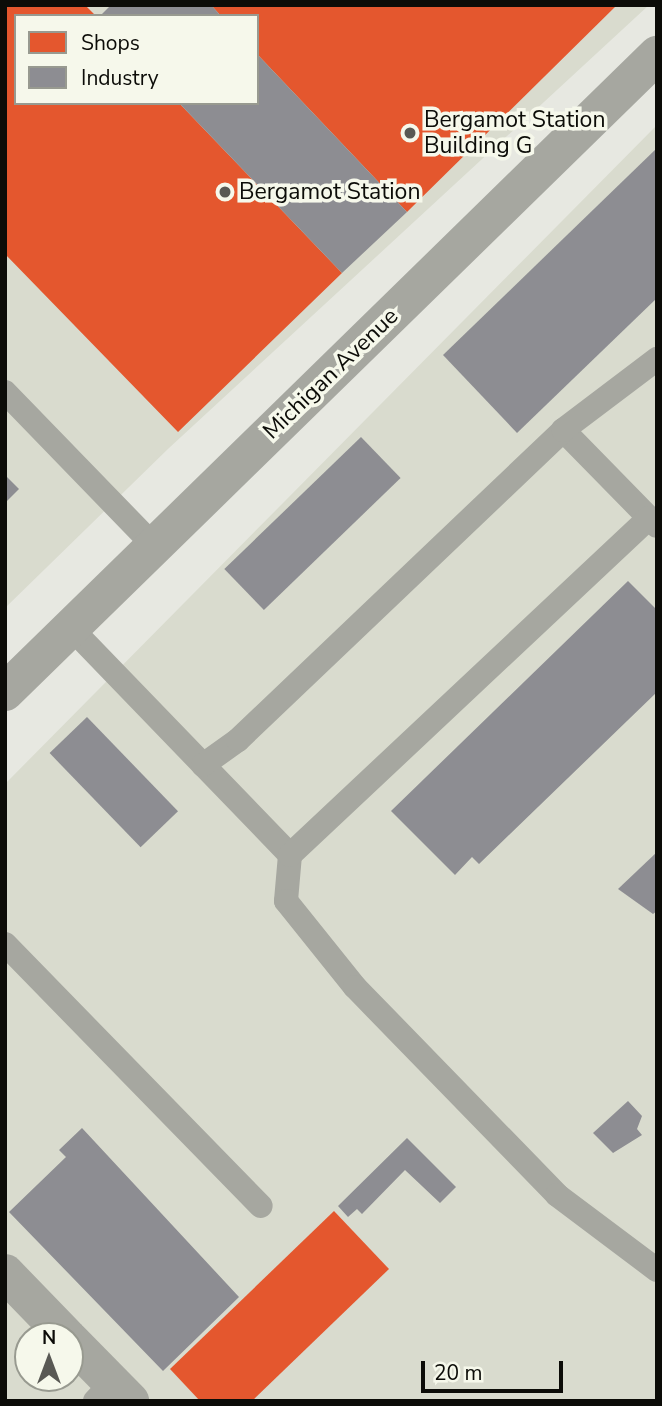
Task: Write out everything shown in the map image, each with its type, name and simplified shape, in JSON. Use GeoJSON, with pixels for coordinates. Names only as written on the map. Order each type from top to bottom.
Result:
{"type":"FeatureCollection","features":[{"type":"Feature","properties":{"kind":"street","name":"Michigan Avenue"},"geometry":{"type":"LineString","coordinates":[[5,692],[657,55]]}},
{"type":"Feature","properties":{"kind":"street"},"geometry":{"type":"LineString","coordinates":[[5,1273],[52,1322]]}},
{"type":"Feature","properties":{"kind":"street"},"geometry":{"type":"LineString","coordinates":[[84,1359],[112,1395]]}},
{"type":"Feature","properties":{"kind":"lane"},"geometry":{"type":"LineString","coordinates":[[203,765],[238,740],[563,430],[657,359]]}},
{"type":"Feature","properties":{"kind":"lane"},"geometry":{"type":"LineString","coordinates":[[5,392],[155,547]]}},
{"type":"Feature","properties":{"kind":"lane"},"geometry":{"type":"LineString","coordinates":[[563,430],[653,522],[290,855],[286,901],[355,987],[557,1195],[657,1270]]}},
{"type":"Feature","properties":{"kind":"lane"},"geometry":{"type":"LineString","coordinates":[[71,628],[290,855]]}},
{"type":"Feature","properties":{"kind":"lane"},"geometry":{"type":"LineString","coordinates":[[5,944],[261,1206]]}},
{"type":"Feature","properties":{"kind":"shaded area","name":"Bergamot Station"},"geometry":{"type":"Polygon","coordinates":[[[5,5],[649,5],[169,448],[5,608],[5,5]]]}},
{"type":"Feature","properties":{"kind":"shaded area"},"geometry":{"type":"Polygon","coordinates":[[[657,125],[657,1401],[5,1401],[5,784],[657,125]]]}},
{"type":"Feature","properties":{"kind":"building: Shops"},"geometry":{"type":"Polygon","coordinates":[[[5,5],[85,5],[94,14],[14,14],[14,105],[181,105],[342,273],[178,432],[5,254],[5,5]]]}},
{"type":"Feature","properties":{"kind":"building: Shops","name":"Bergamot Station Building G"},"geometry":{"type":"Polygon","coordinates":[[[211,5],[617,5],[407,212],[259,56],[259,14],[219,14],[211,5]]]}},
{"type":"Feature","properties":{"kind":"building: Shops"},"geometry":{"type":"Polygon","coordinates":[[[334,1211],[389,1269],[252,1401],[200,1401],[170,1369],[334,1211]]]}},
{"type":"Feature","properties":{"kind":"building: Industry"},"geometry":{"type":"Polygon","coordinates":[[[111,5],[211,5],[219,14],[102,14],[111,5]]]}},
{"type":"Feature","properties":{"kind":"building: Industry"},"geometry":{"type":"Polygon","coordinates":[[[259,56],[407,212],[342,273],[181,105],[259,105],[259,56]]]}},
{"type":"Feature","properties":{"kind":"building: Industry"},"geometry":{"type":"Polygon","coordinates":[[[657,148],[657,298],[517,433],[443,355],[657,148]]]}},
{"type":"Feature","properties":{"kind":"building: Industry"},"geometry":{"type":"Polygon","coordinates":[[[361,437],[401,478],[264,610],[224,569],[361,437]]]}},
{"type":"Feature","properties":{"kind":"building: Industry"},"geometry":{"type":"Polygon","coordinates":[[[5,475],[19,489],[5,503],[5,475]]]}},
{"type":"Feature","properties":{"kind":"building: Industry"},"geometry":{"type":"Polygon","coordinates":[[[628,581],[657,610],[657,692],[479,864],[472,857],[455,875],[391,811],[628,581]]]}},
{"type":"Feature","properties":{"kind":"building: Industry"},"geometry":{"type":"Polygon","coordinates":[[[87,717],[178,811],[141,847],[50,753],[87,717]]]}},
{"type":"Feature","properties":{"kind":"building: Industry"},"geometry":{"type":"Polygon","coordinates":[[[657,852],[657,911],[653,914],[618,889],[657,852]]]}},
{"type":"Feature","properties":{"kind":"building: Industry"},"geometry":{"type":"Polygon","coordinates":[[[628,1101],[642,1116],[637,1129],[642,1135],[613,1153],[593,1133],[628,1101]]]}},
{"type":"Feature","properties":{"kind":"building: Industry"},"geometry":{"type":"Polygon","coordinates":[[[82,1128],[239,1297],[163,1371],[9,1212],[66,1157],[59,1150],[82,1128]]]}},
{"type":"Feature","properties":{"kind":"building: Industry"},"geometry":{"type":"Polygon","coordinates":[[[407,1138],[456,1187],[440,1203],[405,1170],[362,1214],[357,1209],[348,1217],[338,1206],[407,1138]]]}},
{"type":"Feature","properties":{"kind":"place","name":"Bergamot Station Building G"},"geometry":{"type":"Point","coordinates":[410,133]}},
{"type":"Feature","properties":{"kind":"place","name":"Bergamot Station"},"geometry":{"type":"Point","coordinates":[225,192]}}]}
